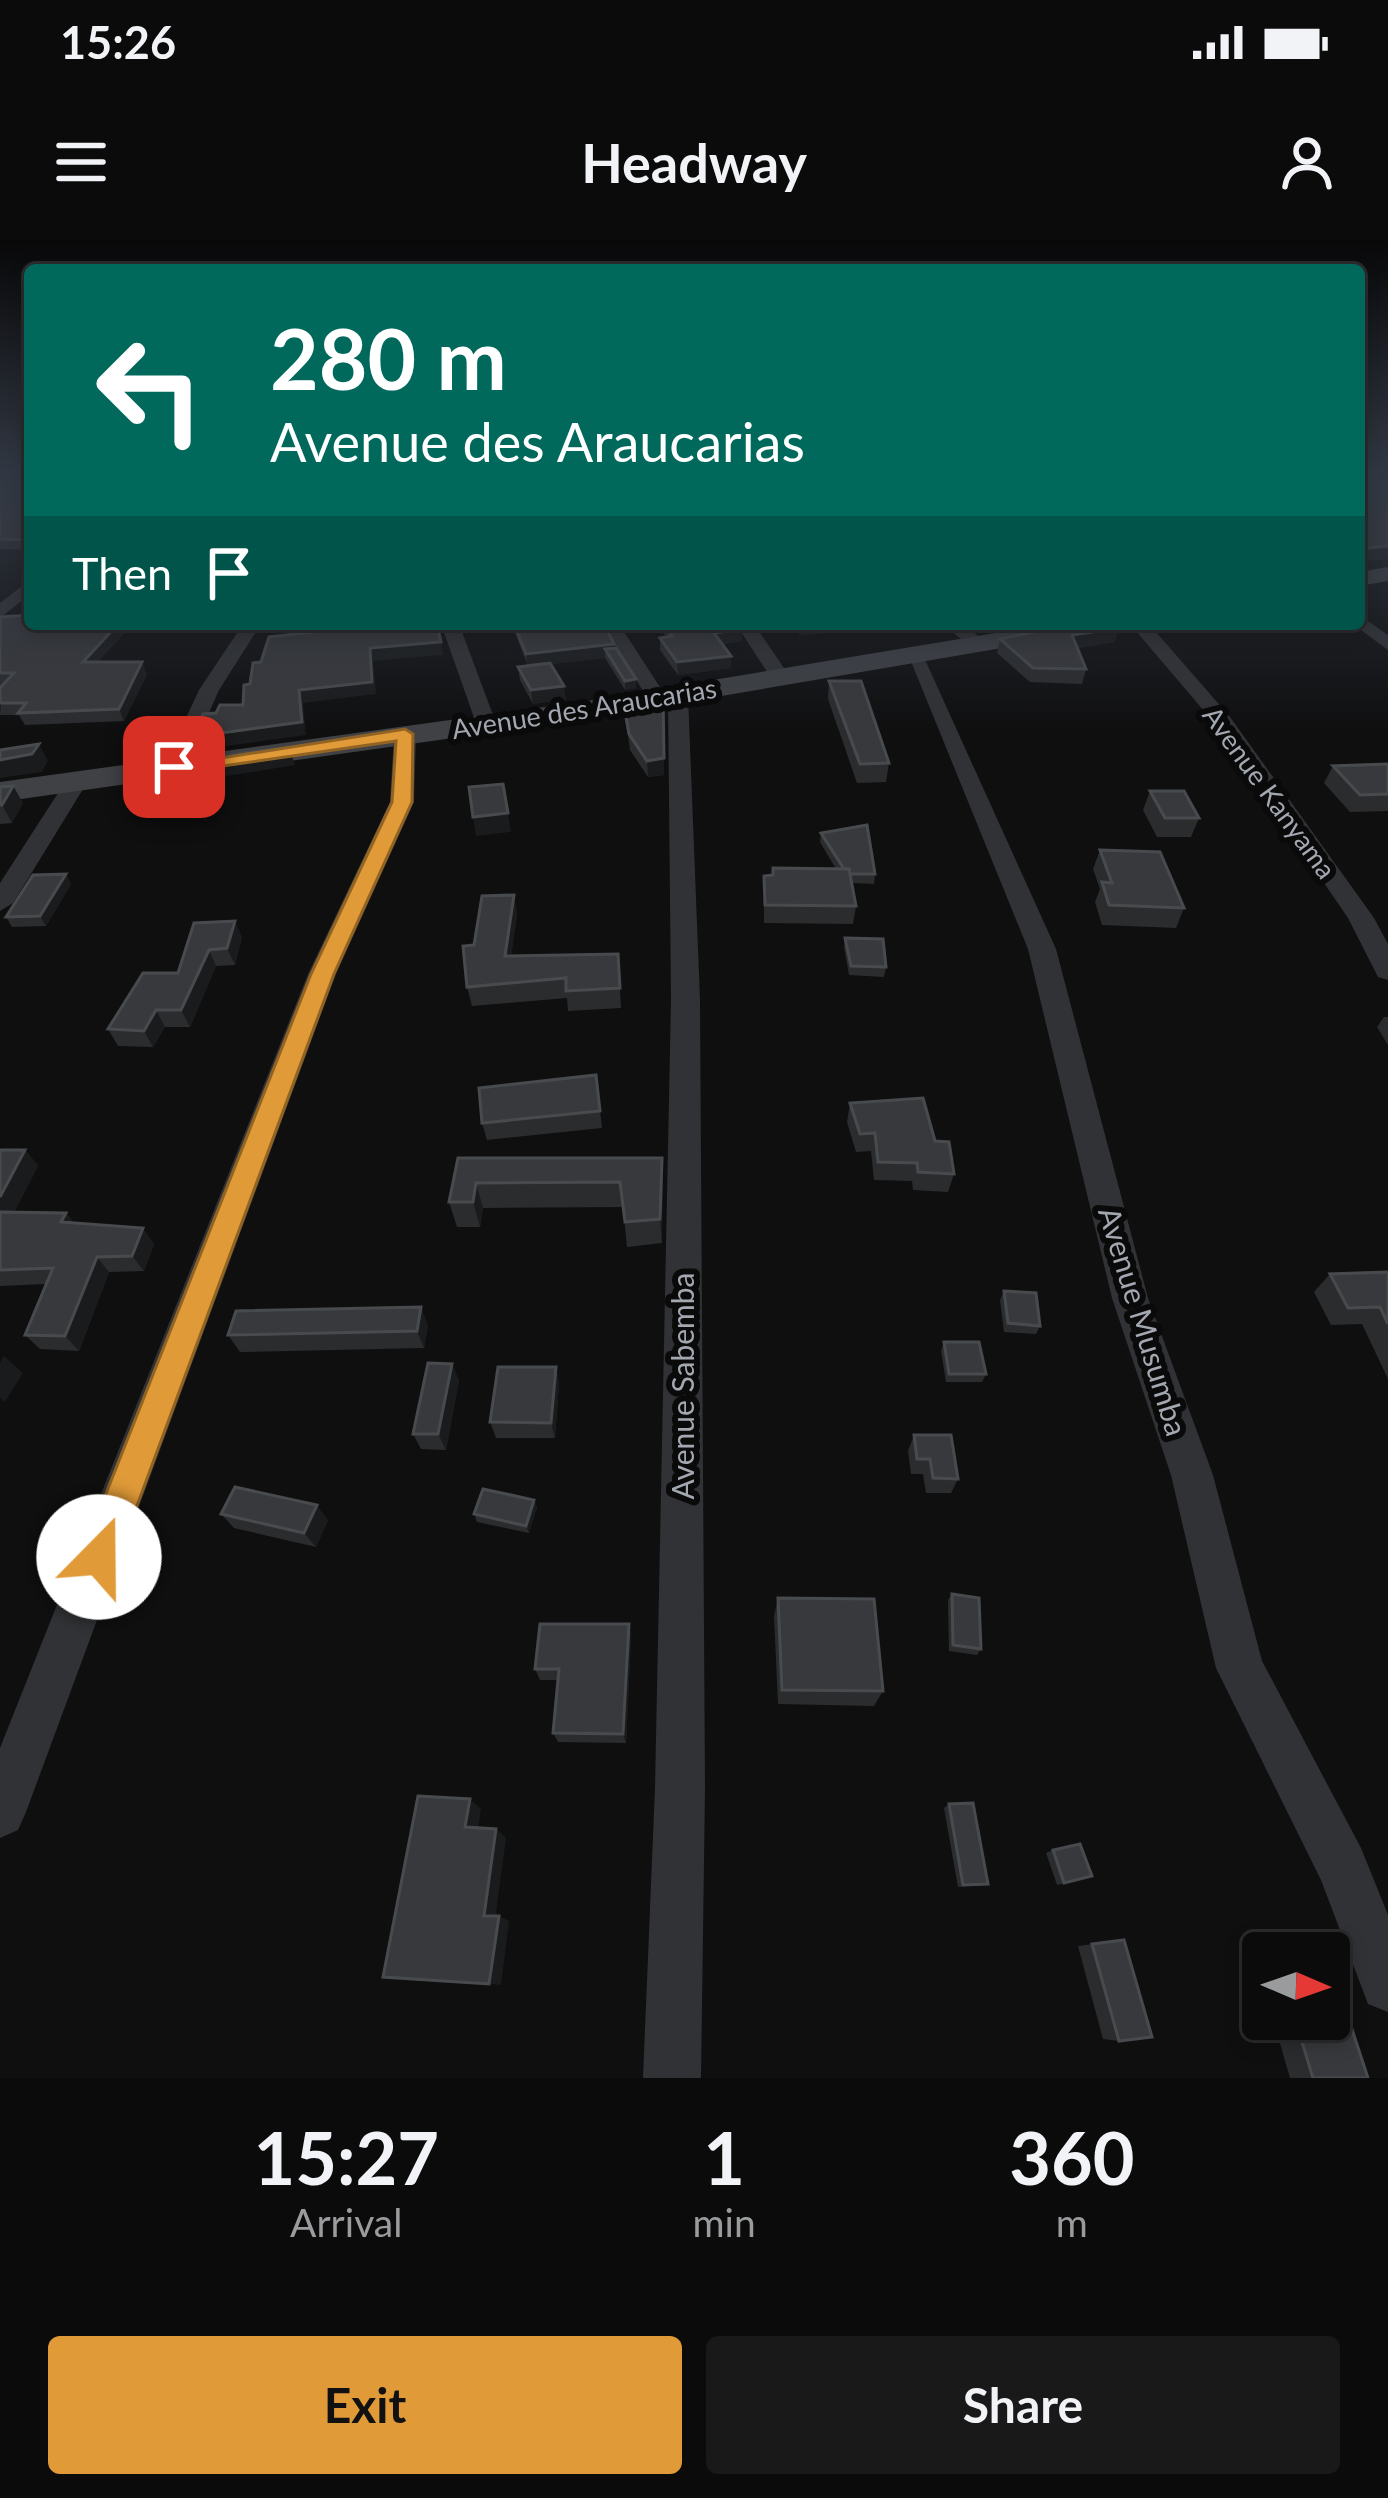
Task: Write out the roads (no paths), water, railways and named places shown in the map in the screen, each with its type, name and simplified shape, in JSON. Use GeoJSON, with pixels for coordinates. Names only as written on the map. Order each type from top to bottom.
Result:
{"type":"FeatureCollection","features":[{"type":"Feature","properties":{"kind":"street"},"geometry":{"type":"LineString","coordinates":[[0,613],[24,591]]}},
{"type":"Feature","properties":{"kind":"street"},"geometry":{"type":"LineString","coordinates":[[174,767],[209,690],[248,630]]}},
{"type":"Feature","properties":{"kind":"street"},"geometry":{"type":"LineString","coordinates":[[452,630],[486,723]]}},
{"type":"Feature","properties":{"kind":"street"},"geometry":{"type":"LineString","coordinates":[[615,630],[667,696]]}},
{"type":"Feature","properties":{"kind":"street"},"geometry":{"type":"LineString","coordinates":[[749,630],[780,677]]}},
{"type":"Feature","properties":{"kind":"street"},"geometry":{"type":"LineString","coordinates":[[960,630],[977,642]]}},
{"type":"Feature","properties":{"kind":"street","name":"Avenue des Araucarias"},"geometry":{"type":"LineString","coordinates":[[0,792],[667,696],[1056,630]]}},
{"type":"Feature","properties":{"kind":"street","name":"Avenue Kanyama"},"geometry":{"type":"LineString","coordinates":[[1143,630],[1250,758],[1361,918],[1388,971]]}},
{"type":"Feature","properties":{"kind":"street","name":"Avenue Musumba"},"geometry":{"type":"LineString","coordinates":[[914,653],[1047,964],[1130,1298],[1192,1475],[1240,1668],[1342,1867],[1388,1984]]}},
{"type":"Feature","properties":{"kind":"street","name":"Avenue Sabemba"},"geometry":{"type":"LineString","coordinates":[[667,696],[684,862],[679,1920],[672,2078]]}},
{"type":"Feature","properties":{"kind":"street"},"geometry":{"type":"LineString","coordinates":[[0,1812],[322,974],[402,802],[405,734]]}},
{"type":"Feature","properties":{"kind":"street"},"geometry":{"type":"LineString","coordinates":[[0,903],[77,781]]}}]}
